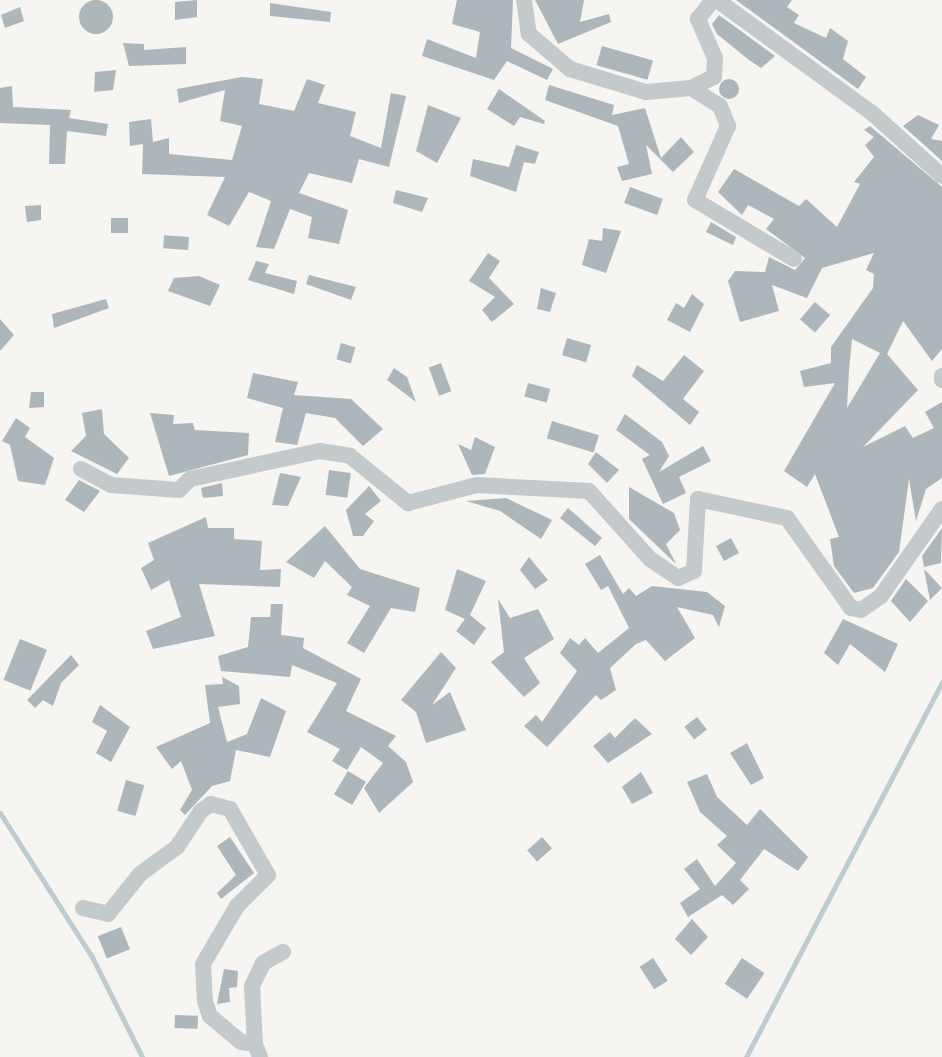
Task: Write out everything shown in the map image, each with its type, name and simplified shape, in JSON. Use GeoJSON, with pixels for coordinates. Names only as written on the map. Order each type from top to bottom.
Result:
{"type":"FeatureCollection","features":[{"type":"Feature","properties":{"kind":"street"},"geometry":{"type":"LineString","coordinates":[[524,0],[529,34],[570,69],[646,92],[691,88],[716,69],[698,19],[715,0],[872,113],[942,176]]}},
{"type":"Feature","properties":{"kind":"street"},"geometry":{"type":"LineString","coordinates":[[691,88],[720,106],[728,126],[695,200],[794,259]]}},
{"type":"Feature","properties":{"kind":"street"},"geometry":{"type":"LineString","coordinates":[[81,469],[111,485],[179,490],[190,479],[320,451],[350,456],[408,503],[477,485],[589,491],[650,559],[678,578],[694,571],[698,499],[787,518],[851,608],[861,610],[881,596],[942,509]]}},
{"type":"Feature","properties":{"kind":"street"},"geometry":{"type":"LineString","coordinates":[[83,908],[108,914],[140,874],[177,847],[201,811],[211,804],[230,809],[268,875],[237,906],[203,964],[205,1001],[223,1029],[258,1050]]}},
{"type":"Feature","properties":{"kind":"street"},"geometry":{"type":"LineString","coordinates":[[258,1050],[252,986],[263,963],[283,952]]}},
{"type":"Feature","properties":{"kind":"building"},"geometry":{"type":"Polygon","coordinates":[[[96,0],[108,5],[113,17],[108,29],[96,34],[84,29],[79,17],[84,5],[96,0]]]}},
{"type":"Feature","properties":{"kind":"building"},"geometry":{"type":"Polygon","coordinates":[[[197,0],[197,17],[175,20],[175,2],[197,0]]]}},
{"type":"Feature","properties":{"kind":"building"},"geometry":{"type":"Polygon","coordinates":[[[457,0],[513,0],[511,48],[553,69],[547,80],[507,61],[494,80],[422,56],[427,39],[476,58],[480,32],[452,24],[457,0]]]}},
{"type":"Feature","properties":{"kind":"building"},"geometry":{"type":"Polygon","coordinates":[[[535,0],[584,0],[580,22],[609,14],[611,22],[558,44],[535,0]]]}},
{"type":"Feature","properties":{"kind":"building"},"geometry":{"type":"Polygon","coordinates":[[[736,0],[792,0],[787,7],[799,15],[794,23],[826,38],[830,28],[848,41],[843,59],[866,77],[858,89],[736,0]]]}},
{"type":"Feature","properties":{"kind":"building"},"geometry":{"type":"Polygon","coordinates":[[[270,3],[331,12],[330,22],[270,16],[270,3]]]}},
{"type":"Feature","properties":{"kind":"building"},"geometry":{"type":"Polygon","coordinates":[[[20,7],[24,21],[5,28],[1,15],[20,7]]]}},
{"type":"Feature","properties":{"kind":"building"},"geometry":{"type":"Polygon","coordinates":[[[719,15],[775,56],[761,68],[749,60],[717,34],[712,24],[719,15]]]}},
{"type":"Feature","properties":{"kind":"building"},"geometry":{"type":"Polygon","coordinates":[[[123,43],[144,44],[144,50],[186,47],[186,64],[129,66],[123,43]]]}},
{"type":"Feature","properties":{"kind":"building"},"geometry":{"type":"Polygon","coordinates":[[[602,46],[653,61],[647,80],[596,65],[602,46]]]}},
{"type":"Feature","properties":{"kind":"building"},"geometry":{"type":"Polygon","coordinates":[[[116,70],[113,90],[94,92],[95,72],[116,70]]]}},
{"type":"Feature","properties":{"kind":"building"},"geometry":{"type":"Polygon","coordinates":[[[242,77],[263,79],[259,104],[294,111],[307,79],[325,85],[318,103],[356,112],[350,136],[381,148],[391,93],[406,96],[389,167],[359,159],[352,183],[309,173],[299,193],[348,210],[339,244],[308,238],[312,217],[290,209],[274,249],[256,247],[271,201],[249,192],[229,226],[207,215],[225,177],[142,174],[143,144],[130,146],[129,122],[151,119],[153,142],[169,138],[169,154],[232,160],[242,126],[220,121],[225,90],[179,103],[177,89],[242,77]]]}},
{"type":"Feature","properties":{"kind":"building"},"geometry":{"type":"Polygon","coordinates":[[[729,79],[736,82],[739,89],[736,96],[729,99],[722,96],[719,89],[722,82],[729,79]]]}},
{"type":"Feature","properties":{"kind":"building"},"geometry":{"type":"Polygon","coordinates":[[[549,85],[614,105],[612,115],[645,108],[661,158],[681,137],[694,152],[673,172],[646,145],[652,174],[622,181],[617,167],[629,164],[618,126],[545,100],[549,85]]]}},
{"type":"Feature","properties":{"kind":"building"},"geometry":{"type":"Polygon","coordinates":[[[12,86],[13,107],[71,110],[69,118],[108,124],[106,136],[67,131],[65,164],[49,164],[50,125],[0,123],[0,88],[12,86]]]}},
{"type":"Feature","properties":{"kind":"building"},"geometry":{"type":"Polygon","coordinates":[[[499,89],[545,121],[544,124],[520,117],[514,126],[487,109],[499,89]]]}},
{"type":"Feature","properties":{"kind":"building"},"geometry":{"type":"Polygon","coordinates":[[[428,105],[461,118],[437,163],[416,151],[428,105]]]}},
{"type":"Feature","properties":{"kind":"building"},"geometry":{"type":"Polygon","coordinates":[[[918,115],[939,125],[931,139],[942,141],[942,161],[903,126],[918,115]]]}},
{"type":"Feature","properties":{"kind":"building"},"geometry":{"type":"Polygon","coordinates":[[[870,126],[942,187],[942,349],[932,361],[903,321],[887,354],[918,390],[863,447],[905,426],[913,438],[934,428],[925,412],[942,402],[942,478],[926,489],[916,521],[909,479],[899,552],[873,588],[854,593],[834,566],[830,539],[839,537],[815,474],[807,487],[784,471],[835,383],[804,387],[800,371],[831,363],[831,347],[873,288],[874,274],[866,270],[874,253],[822,268],[807,298],[772,285],[779,311],[740,322],[728,281],[735,271],[765,272],[769,257],[795,270],[805,258],[766,229],[774,219],[748,205],[742,215],[718,192],[734,169],[799,206],[806,199],[837,227],[860,184],[854,182],[874,157],[865,145],[874,137],[864,130],[870,126]],[[852,339],[847,408],[880,353],[852,339]]]}},
{"type":"Feature","properties":{"kind":"building"},"geometry":{"type":"Polygon","coordinates":[[[516,145],[539,152],[535,164],[524,162],[516,192],[470,176],[473,159],[509,167],[516,145]]]}},
{"type":"Feature","properties":{"kind":"building"},"geometry":{"type":"Polygon","coordinates":[[[630,187],[663,199],[657,215],[624,203],[630,187]]]}},
{"type":"Feature","properties":{"kind":"building"},"geometry":{"type":"Polygon","coordinates":[[[396,190],[428,198],[422,212],[393,203],[396,190]]]}},
{"type":"Feature","properties":{"kind":"building"},"geometry":{"type":"Polygon","coordinates":[[[41,205],[41,220],[27,222],[25,206],[41,205]]]}},
{"type":"Feature","properties":{"kind":"building"},"geometry":{"type":"Polygon","coordinates":[[[111,218],[128,218],[128,233],[111,233],[111,218]]]}},
{"type":"Feature","properties":{"kind":"building"},"geometry":{"type":"Polygon","coordinates":[[[711,222],[736,237],[733,245],[706,232],[711,222]]]}},
{"type":"Feature","properties":{"kind":"building"},"geometry":{"type":"Polygon","coordinates":[[[603,228],[621,231],[606,273],[582,265],[589,239],[602,241],[603,228]]]}},
{"type":"Feature","properties":{"kind":"building"},"geometry":{"type":"Polygon","coordinates":[[[164,235],[189,237],[188,250],[163,248],[164,235]]]}},
{"type":"Feature","properties":{"kind":"building"},"geometry":{"type":"Polygon","coordinates":[[[488,253],[500,261],[489,278],[514,304],[492,322],[482,310],[495,297],[469,281],[488,253]]]}},
{"type":"Feature","properties":{"kind":"building"},"geometry":{"type":"Polygon","coordinates":[[[256,261],[269,264],[265,273],[297,281],[294,294],[248,280],[256,261]]]}},
{"type":"Feature","properties":{"kind":"building"},"geometry":{"type":"Polygon","coordinates":[[[309,275],[356,287],[351,300],[306,284],[309,275]]]}},
{"type":"Feature","properties":{"kind":"building"},"geometry":{"type":"Polygon","coordinates":[[[199,276],[220,285],[210,306],[168,291],[174,278],[199,276]]]}},
{"type":"Feature","properties":{"kind":"building"},"geometry":{"type":"Polygon","coordinates":[[[541,288],[556,293],[550,312],[537,309],[541,288]]]}},
{"type":"Feature","properties":{"kind":"building"},"geometry":{"type":"Polygon","coordinates":[[[692,294],[704,304],[690,332],[667,320],[676,303],[684,308],[692,294]]]}},
{"type":"Feature","properties":{"kind":"building"},"geometry":{"type":"Polygon","coordinates":[[[106,299],[109,308],[54,328],[52,314],[106,299]]]}},
{"type":"Feature","properties":{"kind":"building"},"geometry":{"type":"Polygon","coordinates":[[[815,302],[830,315],[815,332],[800,319],[815,302]]]}},
{"type":"Feature","properties":{"kind":"building"},"geometry":{"type":"Polygon","coordinates":[[[0,319],[14,335],[0,351],[0,319]]]}},
{"type":"Feature","properties":{"kind":"building"},"geometry":{"type":"Polygon","coordinates":[[[567,338],[591,345],[586,362],[562,355],[567,338]]]}},
{"type":"Feature","properties":{"kind":"building"},"geometry":{"type":"Polygon","coordinates":[[[341,343],[355,347],[351,363],[336,359],[341,343]]]}},
{"type":"Feature","properties":{"kind":"building"},"geometry":{"type":"Polygon","coordinates":[[[684,355],[704,371],[683,399],[699,412],[690,425],[632,376],[637,365],[663,381],[684,355]]]}},
{"type":"Feature","properties":{"kind":"building"},"geometry":{"type":"Polygon","coordinates":[[[441,363],[451,391],[439,396],[429,367],[441,363]]]}},
{"type":"Feature","properties":{"kind":"building"},"geometry":{"type":"Polygon","coordinates":[[[394,368],[407,377],[416,402],[387,380],[394,368]]]}},
{"type":"Feature","properties":{"kind":"building"},"geometry":{"type":"Polygon","coordinates":[[[253,373],[298,382],[294,395],[351,399],[383,429],[363,446],[335,418],[306,413],[297,445],[275,442],[283,408],[247,398],[253,373]]]}},
{"type":"Feature","properties":{"kind":"building"},"geometry":{"type":"Polygon","coordinates":[[[528,383],[550,389],[547,402],[524,397],[528,383]]]}},
{"type":"Feature","properties":{"kind":"building"},"geometry":{"type":"Polygon","coordinates":[[[31,392],[44,392],[44,407],[29,408],[31,392]]]}},
{"type":"Feature","properties":{"kind":"building"},"geometry":{"type":"Polygon","coordinates":[[[102,409],[104,434],[129,458],[117,474],[71,451],[86,436],[82,413],[102,409]]]}},
{"type":"Feature","properties":{"kind":"building"},"geometry":{"type":"Polygon","coordinates":[[[150,413],[174,415],[173,424],[193,423],[195,430],[249,433],[248,455],[169,476],[150,413]]]}},
{"type":"Feature","properties":{"kind":"building"},"geometry":{"type":"Polygon","coordinates":[[[625,414],[662,442],[669,456],[659,472],[703,446],[711,461],[679,477],[686,493],[663,504],[642,459],[650,455],[616,430],[625,414]]]}},
{"type":"Feature","properties":{"kind":"building"},"geometry":{"type":"Polygon","coordinates":[[[16,418],[30,428],[25,437],[54,458],[45,485],[18,481],[10,445],[2,441],[16,418]]]}},
{"type":"Feature","properties":{"kind":"building"},"geometry":{"type":"Polygon","coordinates":[[[552,421],[599,435],[594,453],[547,438],[552,421]]]}},
{"type":"Feature","properties":{"kind":"building"},"geometry":{"type":"Polygon","coordinates":[[[475,437],[495,447],[485,474],[472,475],[458,444],[471,450],[475,437]]]}},
{"type":"Feature","properties":{"kind":"building"},"geometry":{"type":"Polygon","coordinates":[[[596,452],[619,470],[607,483],[588,464],[596,452]]]}},
{"type":"Feature","properties":{"kind":"building"},"geometry":{"type":"Polygon","coordinates":[[[329,470],[351,473],[347,498],[326,495],[329,470]]]}},
{"type":"Feature","properties":{"kind":"building"},"geometry":{"type":"Polygon","coordinates":[[[280,473],[301,477],[288,506],[272,505],[280,473]]]}},
{"type":"Feature","properties":{"kind":"building"},"geometry":{"type":"Polygon","coordinates":[[[79,480],[100,491],[84,512],[65,500],[79,480]]]}},
{"type":"Feature","properties":{"kind":"building"},"geometry":{"type":"Polygon","coordinates":[[[222,483],[223,496],[203,498],[201,488],[222,483]]]}},
{"type":"Feature","properties":{"kind":"building"},"geometry":{"type":"Polygon","coordinates":[[[369,486],[381,501],[365,514],[374,521],[363,536],[353,536],[346,510],[369,486]]]}},
{"type":"Feature","properties":{"kind":"building"},"geometry":{"type":"Polygon","coordinates":[[[629,487],[674,513],[680,530],[666,544],[676,564],[629,519],[629,487]]]}},
{"type":"Feature","properties":{"kind":"building"},"geometry":{"type":"Polygon","coordinates":[[[506,498],[552,520],[541,539],[500,511],[466,501],[506,498]]]}},
{"type":"Feature","properties":{"kind":"building"},"geometry":{"type":"Polygon","coordinates":[[[568,508],[602,538],[595,546],[560,518],[568,508]]]}},
{"type":"Feature","properties":{"kind":"building"},"geometry":{"type":"Polygon","coordinates":[[[206,517],[208,528],[234,528],[234,539],[262,541],[260,570],[281,569],[280,587],[199,584],[215,636],[153,649],[146,631],[181,617],[169,580],[151,590],[141,568],[154,560],[148,543],[206,517]]]}},
{"type":"Feature","properties":{"kind":"building"},"geometry":{"type":"Polygon","coordinates":[[[325,526],[360,569],[420,588],[415,612],[391,608],[364,653],[347,643],[370,606],[347,595],[352,587],[325,561],[314,578],[286,562],[325,526]]]}},
{"type":"Feature","properties":{"kind":"building"},"geometry":{"type":"Polygon","coordinates":[[[942,528],[941,563],[924,567],[922,556],[942,528]]]}},
{"type":"Feature","properties":{"kind":"building"},"geometry":{"type":"Polygon","coordinates":[[[731,538],[739,553],[724,561],[716,546],[731,538]]]}},
{"type":"Feature","properties":{"kind":"building"},"geometry":{"type":"Polygon","coordinates":[[[600,555],[623,594],[629,588],[636,596],[652,586],[707,592],[725,606],[719,627],[713,615],[677,607],[695,638],[665,661],[646,640],[636,644],[610,668],[616,690],[601,700],[596,695],[547,747],[524,726],[536,715],[542,722],[577,671],[560,653],[570,638],[579,645],[585,638],[598,653],[629,628],[608,586],[601,590],[585,564],[600,555]]]}},
{"type":"Feature","properties":{"kind":"building"},"geometry":{"type":"Polygon","coordinates":[[[529,557],[548,580],[535,589],[520,570],[529,557]]]}},
{"type":"Feature","properties":{"kind":"building"},"geometry":{"type":"Polygon","coordinates":[[[457,569],[486,581],[470,615],[486,628],[474,645],[456,631],[465,619],[445,610],[457,569]]]}},
{"type":"Feature","properties":{"kind":"building"},"geometry":{"type":"Polygon","coordinates":[[[924,569],[942,588],[930,600],[924,569]]]}},
{"type":"Feature","properties":{"kind":"building"},"geometry":{"type":"Polygon","coordinates":[[[906,579],[928,601],[910,622],[891,601],[906,579]]]}},
{"type":"Feature","properties":{"kind":"building"},"geometry":{"type":"Polygon","coordinates":[[[498,599],[510,618],[538,609],[554,639],[524,658],[540,683],[524,697],[491,662],[504,652],[498,599]]]}},
{"type":"Feature","properties":{"kind":"building"},"geometry":{"type":"Polygon","coordinates":[[[271,604],[283,604],[281,635],[304,638],[303,648],[361,679],[346,711],[396,736],[388,746],[406,762],[413,782],[379,813],[364,788],[383,763],[361,747],[347,770],[332,761],[340,749],[307,732],[337,683],[292,665],[290,677],[221,671],[218,656],[248,647],[251,617],[270,617],[271,604]]]}},
{"type":"Feature","properties":{"kind":"building"},"geometry":{"type":"Polygon","coordinates":[[[843,619],[898,644],[885,672],[850,644],[838,665],[824,653],[843,619]]]}},
{"type":"Feature","properties":{"kind":"building"},"geometry":{"type":"Polygon","coordinates":[[[20,639],[47,650],[30,691],[4,680],[20,639]]]}},
{"type":"Feature","properties":{"kind":"building"},"geometry":{"type":"Polygon","coordinates":[[[441,652],[456,668],[432,705],[450,692],[466,730],[426,743],[416,712],[401,700],[441,652]]]}},
{"type":"Feature","properties":{"kind":"building"},"geometry":{"type":"Polygon","coordinates":[[[71,655],[79,665],[61,683],[53,706],[43,700],[35,708],[27,700],[71,655]]]}},
{"type":"Feature","properties":{"kind":"building"},"geometry":{"type":"Polygon","coordinates":[[[222,677],[239,686],[240,704],[218,707],[227,742],[247,734],[261,698],[286,711],[270,757],[236,750],[230,781],[212,786],[185,815],[180,810],[192,790],[181,761],[172,769],[156,747],[210,723],[205,685],[223,684],[222,677]]]}},
{"type":"Feature","properties":{"kind":"building"},"geometry":{"type":"Polygon","coordinates":[[[100,705],[130,727],[111,762],[96,753],[107,731],[92,722],[100,705]]]}},
{"type":"Feature","properties":{"kind":"building"},"geometry":{"type":"Polygon","coordinates":[[[697,717],[707,730],[694,739],[684,727],[697,717]]]}},
{"type":"Feature","properties":{"kind":"building"},"geometry":{"type":"Polygon","coordinates":[[[635,718],[652,734],[608,763],[593,746],[610,732],[615,738],[635,718]]]}},
{"type":"Feature","properties":{"kind":"building"},"geometry":{"type":"Polygon","coordinates":[[[747,743],[764,778],[751,785],[730,753],[747,743]]]}},
{"type":"Feature","properties":{"kind":"building"},"geometry":{"type":"Polygon","coordinates":[[[348,771],[366,782],[352,805],[334,794],[348,771]]]}},
{"type":"Feature","properties":{"kind":"building"},"geometry":{"type":"Polygon","coordinates":[[[641,772],[653,793],[632,804],[622,787],[641,772]]]}},
{"type":"Feature","properties":{"kind":"building"},"geometry":{"type":"Polygon","coordinates":[[[707,774],[717,797],[747,825],[760,809],[808,857],[798,871],[764,849],[740,880],[749,889],[733,905],[722,895],[688,917],[680,903],[700,889],[684,869],[697,859],[715,886],[736,863],[717,845],[727,836],[700,812],[687,782],[707,774]]]}},
{"type":"Feature","properties":{"kind":"building"},"geometry":{"type":"Polygon","coordinates":[[[126,780],[144,785],[135,816],[117,811],[126,780]]]}},
{"type":"Feature","properties":{"kind":"building"},"geometry":{"type":"Polygon","coordinates":[[[230,837],[254,873],[221,899],[217,893],[236,875],[217,846],[230,837]]]}},
{"type":"Feature","properties":{"kind":"building"},"geometry":{"type":"Polygon","coordinates":[[[542,837],[552,848],[537,862],[527,850],[542,837]]]}},
{"type":"Feature","properties":{"kind":"building"},"geometry":{"type":"Polygon","coordinates":[[[692,919],[708,937],[691,955],[675,939],[692,919]]]}},
{"type":"Feature","properties":{"kind":"building"},"geometry":{"type":"Polygon","coordinates":[[[121,927],[130,949],[107,959],[98,936],[121,927]]]}},
{"type":"Feature","properties":{"kind":"building"},"geometry":{"type":"Polygon","coordinates":[[[653,958],[668,981],[654,989],[640,967],[653,958]]]}},
{"type":"Feature","properties":{"kind":"building"},"geometry":{"type":"Polygon","coordinates":[[[742,958],[764,973],[747,999],[725,984],[742,958]]]}},
{"type":"Feature","properties":{"kind":"building"},"geometry":{"type":"Polygon","coordinates":[[[224,969],[238,971],[237,987],[229,988],[230,1002],[217,1004],[224,969]]]}},
{"type":"Feature","properties":{"kind":"building"},"geometry":{"type":"Polygon","coordinates":[[[175,1015],[198,1016],[198,1029],[175,1028],[175,1015]]]}},
{"type":"Feature","properties":{"kind":"waterway"},"geometry":{"type":"LineString","coordinates":[[746,1057],[942,682]]}},
{"type":"Feature","properties":{"kind":"waterway"},"geometry":{"type":"LineString","coordinates":[[0,813],[92,957],[142,1057]]}}]}
